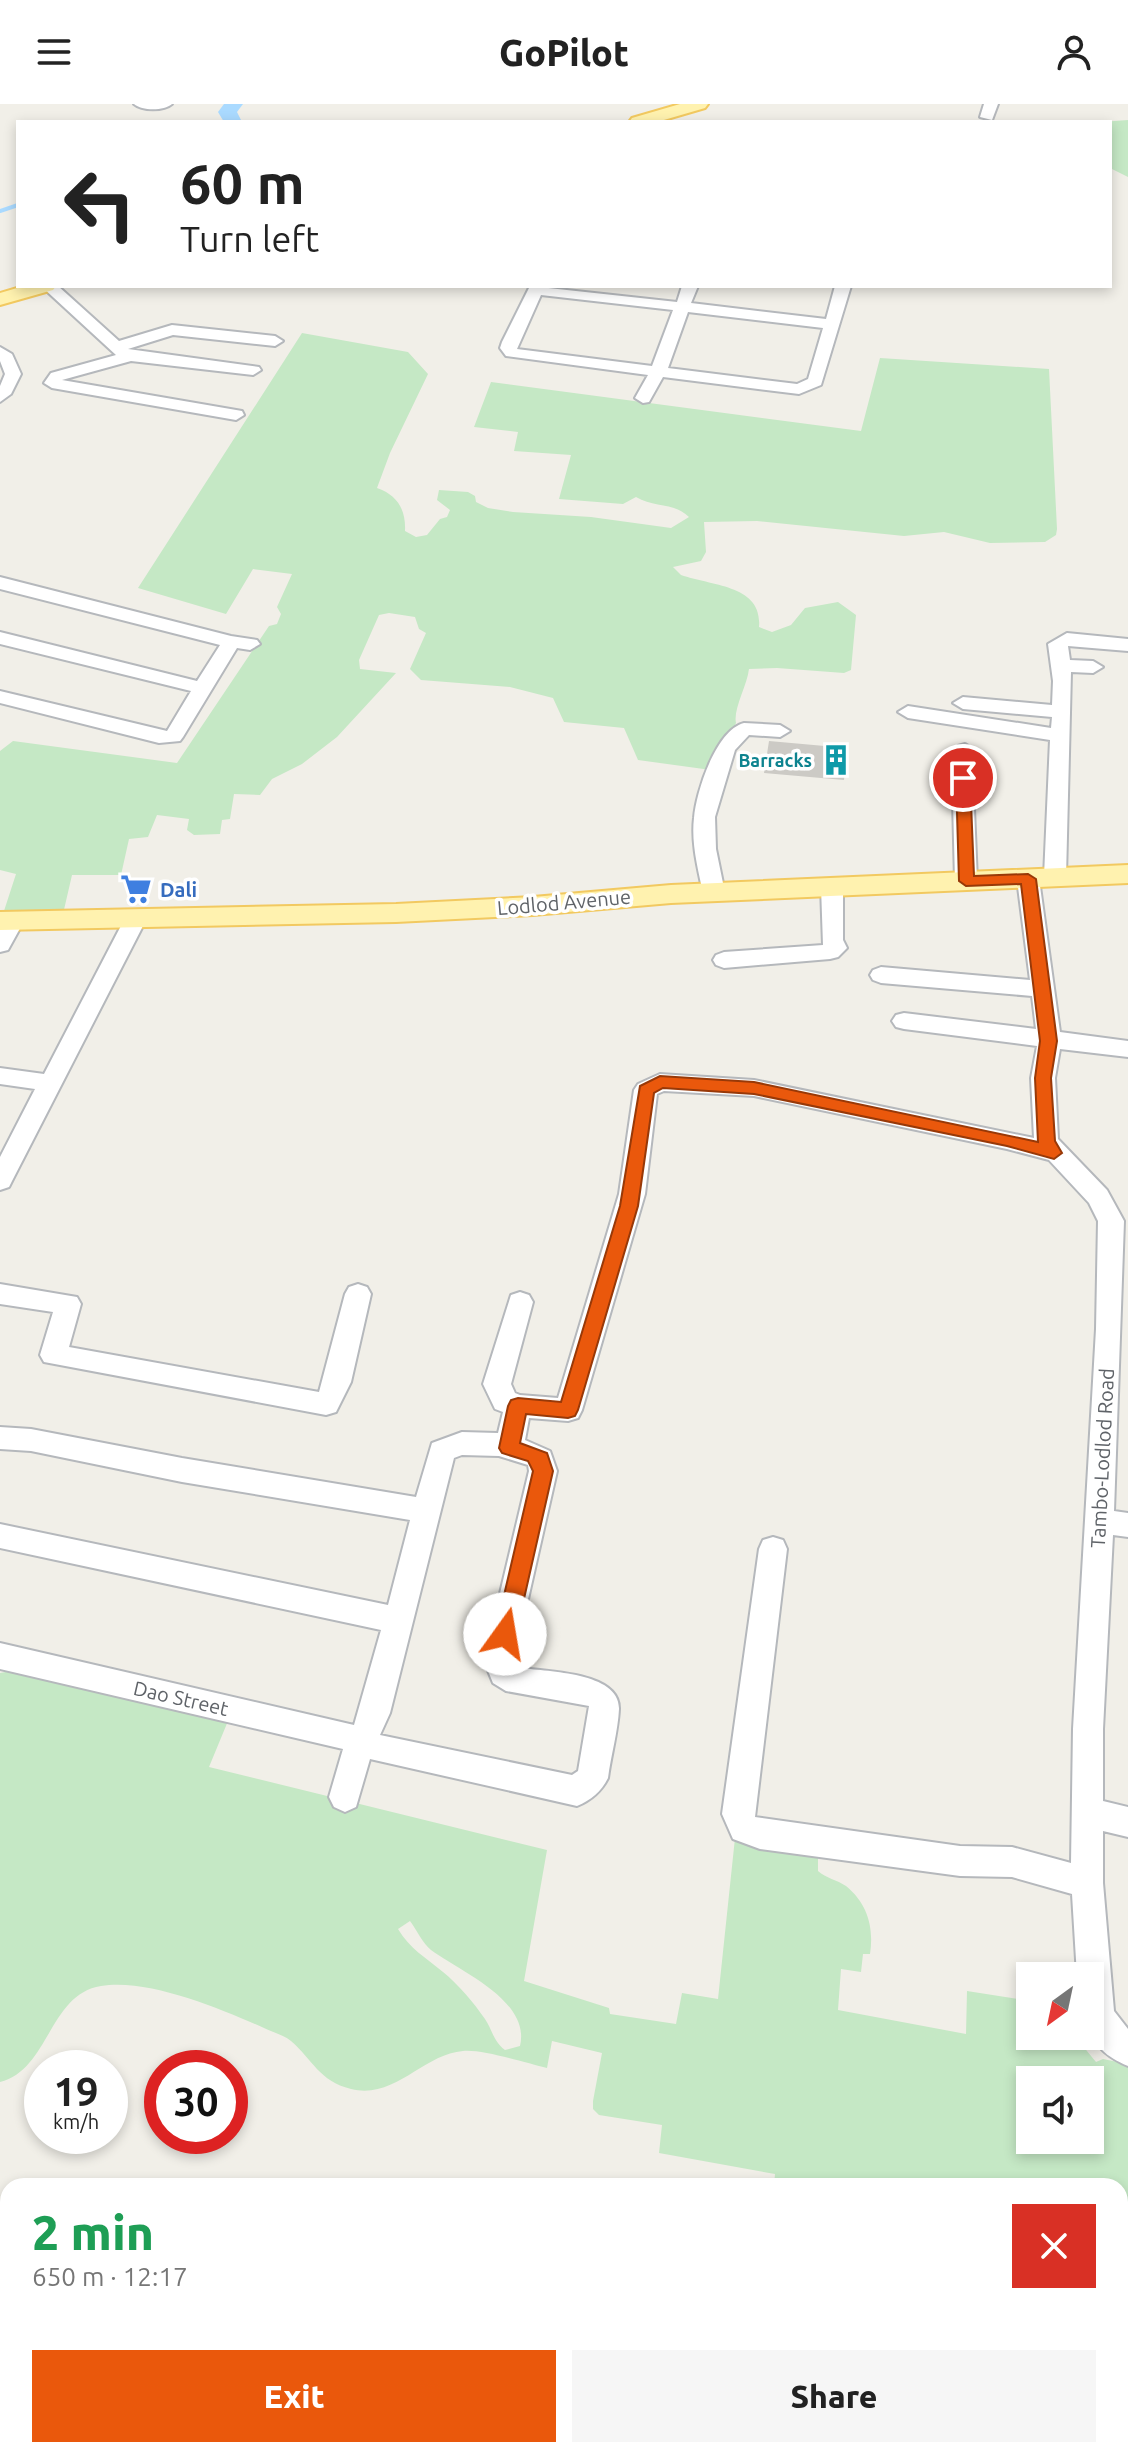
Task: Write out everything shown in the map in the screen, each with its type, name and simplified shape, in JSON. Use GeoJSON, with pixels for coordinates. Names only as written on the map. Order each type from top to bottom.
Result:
{"type":"FeatureCollection","features":[{"type":"Feature","properties":{"kind":"main road"},"geometry":{"type":"LineString","coordinates":[[645,120],[699,104]]}},
{"type":"Feature","properties":{"kind":"main road"},"geometry":{"type":"LineString","coordinates":[[0,299],[41,288]]}},
{"type":"Feature","properties":{"kind":"main road","name":"Lodlod Avenue"},"geometry":{"type":"LineString","coordinates":[[4,929],[135,920],[396,913],[832,886],[1128,874]]}},
{"type":"Feature","properties":{"kind":"street"},"geometry":{"type":"LineString","coordinates":[[141,104],[164,105]]}},
{"type":"Feature","properties":{"kind":"street"},"geometry":{"type":"LineString","coordinates":[[50,288],[124,352],[250,370]]}},
{"type":"Feature","properties":{"kind":"street"},"geometry":{"type":"LineString","coordinates":[[831,324],[537,288],[508,348],[512,353],[788,389],[808,388],[815,382],[842,288]]}},
{"type":"Feature","properties":{"kind":"street"},"geometry":{"type":"LineString","coordinates":[[643,398],[659,370],[689,288]]}},
{"type":"Feature","properties":{"kind":"street"},"geometry":{"type":"LineString","coordinates":[[172,330],[269,340],[228,405],[162,403],[52,383],[57,376],[124,352],[172,330]]}},
{"type":"Feature","properties":{"kind":"street"},"geometry":{"type":"LineString","coordinates":[[0,352],[12,362],[15,370],[14,377],[0,397]]}},
{"type":"Feature","properties":{"kind":"street"},"geometry":{"type":"LineString","coordinates":[[162,403],[191,362]]}},
{"type":"Feature","properties":{"kind":"street"},"geometry":{"type":"LineString","coordinates":[[0,583],[240,643],[202,688],[173,737],[159,737],[0,698]]}},
{"type":"Feature","properties":{"kind":"street"},"geometry":{"type":"LineString","coordinates":[[0,638],[202,688]]}},
{"type":"Feature","properties":{"kind":"street"},"geometry":{"type":"LineString","coordinates":[[1054,1153],[1046,1142],[1043,1099],[1049,1041],[1043,989],[1042,878],[1061,712],[1063,681],[1058,644],[1062,640],[1128,645]]}},
{"type":"Feature","properties":{"kind":"street"},"geometry":{"type":"LineString","coordinates":[[1060,665],[1093,667]]}},
{"type":"Feature","properties":{"kind":"street"},"geometry":{"type":"LineString","coordinates":[[955,702],[1061,712]]}},
{"type":"Feature","properties":{"kind":"street"},"geometry":{"type":"LineString","coordinates":[[908,712],[1059,735]]}},
{"type":"Feature","properties":{"kind":"street"},"geometry":{"type":"LineString","coordinates":[[714,893],[703,821],[725,748],[744,729],[780,731]]}},
{"type":"Feature","properties":{"kind":"street"},"geometry":{"type":"LineString","coordinates":[[965,750],[962,760],[966,881]]}},
{"type":"Feature","properties":{"kind":"street"},"geometry":{"type":"LineString","coordinates":[[724,960],[830,952],[836,948],[832,940],[832,886]]}},
{"type":"Feature","properties":{"kind":"street"},"geometry":{"type":"LineString","coordinates":[[0,1181],[8,1146],[50,1083],[135,920]]}},
{"type":"Feature","properties":{"kind":"street"},"geometry":{"type":"LineString","coordinates":[[881,975],[1043,989]]}},
{"type":"Feature","properties":{"kind":"street"},"geometry":{"type":"LineString","coordinates":[[904,1021],[1128,1049]]}},
{"type":"Feature","properties":{"kind":"street"},"geometry":{"type":"LineString","coordinates":[[0,1076],[50,1083]]}},
{"type":"Feature","properties":{"kind":"street"},"geometry":{"type":"LineString","coordinates":[[520,1302],[497,1384],[505,1401],[518,1406],[568,1410],[629,1206],[646,1090],[660,1082],[754,1088],[1007,1140],[1054,1153]]}},
{"type":"Feature","properties":{"kind":"street","name":"Tambo-Lodlod Road"},"geometry":{"type":"LineString","coordinates":[[1054,1153],[1098,1197],[1111,1221],[1109,1329],[1097,1521],[1087,1883],[1097,2015],[1110,2037],[1128,2049]]}},
{"type":"Feature","properties":{"kind":"street"},"geometry":{"type":"LineString","coordinates":[[0,1294],[68,1304],[53,1355],[326,1404],[337,1382],[358,1294]]}},
{"type":"Feature","properties":{"kind":"street"},"geometry":{"type":"LineString","coordinates":[[345,1797],[360,1744],[375,1713],[444,1449],[466,1444],[509,1448],[518,1406]]}},
{"type":"Feature","properties":{"kind":"street"},"geometry":{"type":"LineString","coordinates":[[0,1438],[31,1440],[182,1470],[427,1511]]}},
{"type":"Feature","properties":{"kind":"street","name":"Dao Street"},"geometry":{"type":"LineString","coordinates":[[0,1656],[342,1735],[360,1744],[571,1791],[583,1788],[592,1778],[604,1705],[600,1697],[591,1692],[517,1681],[509,1678],[500,1668],[499,1661],[543,1471],[540,1459],[509,1448]]}},
{"type":"Feature","properties":{"kind":"street"},"geometry":{"type":"LineString","coordinates":[[1097,1521],[1128,1525]]}},
{"type":"Feature","properties":{"kind":"street"},"geometry":{"type":"LineString","coordinates":[[0,1536],[397,1620]]}},
{"type":"Feature","properties":{"kind":"street"},"geometry":{"type":"LineString","coordinates":[[773,1549],[738,1814],[744,1828],[760,1834],[960,1861],[1012,1862],[1087,1883]]}},
{"type":"Feature","properties":{"kind":"street"},"geometry":{"type":"LineString","coordinates":[[1087,1812],[1128,1822]]}},
{"type":"Feature","properties":{"kind":"green space"},"geometry":{"type":"Polygon","coordinates":[[[1128,120],[1128,177],[1112,169],[1112,121],[1128,120]]]}},
{"type":"Feature","properties":{"kind":"green space"},"geometry":{"type":"Polygon","coordinates":[[[302,333],[408,352],[428,374],[390,453],[377,488],[399,504],[405,531],[416,537],[427,535],[440,519],[447,517],[450,510],[437,500],[439,490],[468,492],[475,496],[476,502],[488,508],[513,512],[591,517],[671,528],[689,517],[677,509],[636,497],[623,504],[559,499],[571,455],[514,451],[518,432],[474,427],[491,382],[861,431],[880,358],[1049,369],[1056,535],[1045,542],[990,543],[944,532],[904,536],[757,521],[704,522],[706,552],[701,561],[673,567],[681,575],[744,595],[758,613],[759,627],[772,632],[791,625],[805,608],[838,602],[856,615],[851,670],[844,673],[749,669],[736,711],[736,723],[711,770],[638,760],[624,728],[564,722],[553,698],[510,687],[421,680],[410,669],[426,633],[419,629],[415,617],[389,613],[379,615],[359,660],[360,669],[396,673],[337,737],[302,764],[272,779],[260,795],[234,794],[230,819],[222,820],[220,834],[194,835],[187,830],[189,819],[157,815],[148,837],[129,839],[121,875],[72,875],[63,914],[3,914],[16,874],[0,870],[0,751],[13,741],[177,763],[269,626],[277,624],[281,614],[277,607],[292,574],[253,569],[226,614],[138,588],[302,333]]]}},
{"type":"Feature","properties":{"kind":"green space"},"geometry":{"type":"Polygon","coordinates":[[[11,1671],[228,1721],[209,1767],[547,1850],[524,1981],[609,2008],[610,2014],[676,2024],[682,1993],[718,1999],[735,1838],[818,1851],[818,1871],[854,1893],[870,1926],[870,1954],[863,1954],[861,1972],[841,1969],[838,2010],[966,2034],[967,1991],[1016,1999],[1016,2050],[1086,2050],[1096,2062],[1103,2059],[1128,2064],[1128,2178],[775,2178],[775,2174],[659,2153],[662,2125],[599,2115],[593,2109],[593,2101],[602,2053],[552,2041],[547,2068],[492,2054],[463,2051],[435,2060],[381,2088],[367,2091],[351,2089],[331,2081],[299,2048],[281,2035],[184,1997],[120,1985],[101,1986],[84,1992],[70,2003],[39,2050],[24,2050],[24,2068],[0,2082],[0,1673],[11,1671]],[[410,1921],[398,1929],[418,1952],[466,1994],[501,2047],[505,2050],[520,2046],[520,2030],[515,2015],[504,2001],[474,1977],[431,1950],[410,1921]]]}},
{"type":"Feature","properties":{"kind":"building","name":"Barracks"},"geometry":{"type":"Polygon","coordinates":[[[769,741],[847,748],[844,780],[764,773],[769,741]]]}},
{"type":"Feature","properties":{"kind":"waterway"},"geometry":{"type":"LineString","coordinates":[[232,120],[227,112],[234,104]]}},
{"type":"Feature","properties":{"kind":"waterway"},"geometry":{"type":"LineString","coordinates":[[0,211],[16,206]]}},
{"type":"Feature","properties":{"kind":"place","name":"Barracks"},"geometry":{"type":"Point","coordinates":[836,760]}},
{"type":"Feature","properties":{"kind":"place","name":"Dali"},"geometry":{"type":"Point","coordinates":[136,889]}},
{"type":"Feature","properties":{"kind":"route"},"geometry":{"type":"LineString","coordinates":[[505,1634],[543,1471],[540,1459],[527,1451],[509,1448],[518,1406],[568,1410],[629,1206],[646,1090],[660,1082],[754,1088],[1007,1140],[1054,1153],[1046,1142],[1043,1078],[1049,1041],[1036,922],[1028,879],[966,881],[963,778]]}}]}
